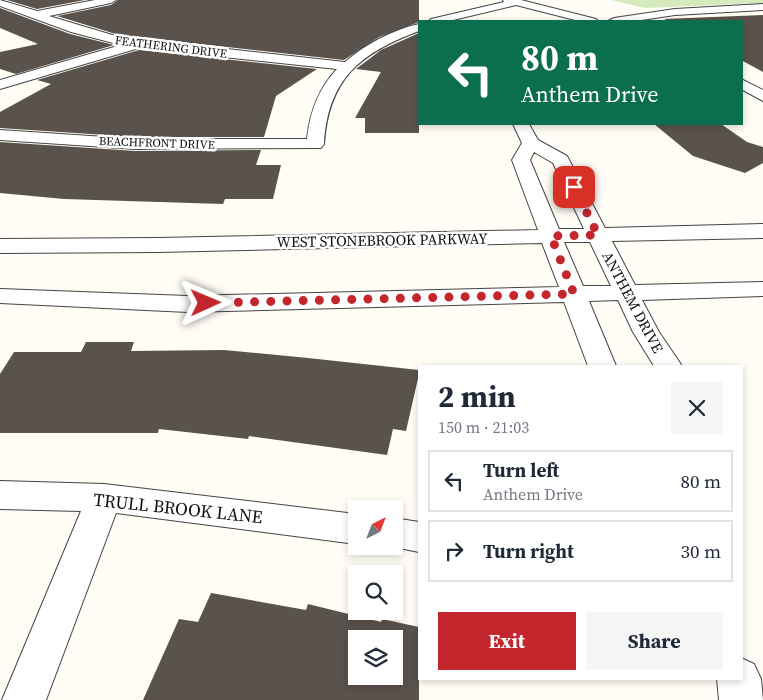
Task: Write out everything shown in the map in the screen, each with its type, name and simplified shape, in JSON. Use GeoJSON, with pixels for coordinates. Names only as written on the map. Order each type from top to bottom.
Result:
{"type":"FeatureCollection","features":[{"type":"Feature","properties":{"kind":"street"},"geometry":{"type":"LineString","coordinates":[[18,19],[111,0]]}},
{"type":"Feature","properties":{"kind":"street"},"geometry":{"type":"LineString","coordinates":[[674,0],[698,10]]}},
{"type":"Feature","properties":{"kind":"street"},"geometry":{"type":"LineString","coordinates":[[440,20],[512,1],[588,20]]}},
{"type":"Feature","properties":{"kind":"street","name":"FEATHERING DRIVE"},"geometry":{"type":"LineString","coordinates":[[0,2],[88,33],[137,44],[348,66]]}},
{"type":"Feature","properties":{"kind":"street"},"geometry":{"type":"LineString","coordinates":[[622,20],[698,10],[763,7]]}},
{"type":"Feature","properties":{"kind":"street"},"geometry":{"type":"LineString","coordinates":[[348,66],[378,45],[418,27]]}},
{"type":"Feature","properties":{"kind":"street"},"geometry":{"type":"LineString","coordinates":[[0,85],[137,44]]}},
{"type":"Feature","properties":{"kind":"street","name":"BEACHFRONT DRIVE"},"geometry":{"type":"LineString","coordinates":[[0,135],[136,144],[315,144],[318,120],[325,96],[348,66]]}},
{"type":"Feature","properties":{"kind":"street"},"geometry":{"type":"LineString","coordinates":[[743,84],[763,96]]}},
{"type":"Feature","properties":{"kind":"street","name":"ANTHEM DRIVE"},"geometry":{"type":"LineString","coordinates":[[602,365],[521,160],[526,133],[560,160],[646,332],[667,365]]}},
{"type":"Feature","properties":{"kind":"street","name":"WEST STONEBROOK PARKWAY"},"geometry":{"type":"LineString","coordinates":[[0,246],[158,245],[763,231]]}},
{"type":"Feature","properties":{"kind":"street"},"geometry":{"type":"LineString","coordinates":[[0,296],[188,304],[763,289]]}},
{"type":"Feature","properties":{"kind":"street","name":"TRULL BROOK LANE"},"geometry":{"type":"LineString","coordinates":[[0,494],[104,498],[348,528]]}},
{"type":"Feature","properties":{"kind":"street"},"geometry":{"type":"LineString","coordinates":[[24,700],[104,498]]}},
{"type":"Feature","properties":{"kind":"street"},"geometry":{"type":"LineString","coordinates":[[403,535],[418,536]]}},
{"type":"Feature","properties":{"kind":"street"},"geometry":{"type":"LineString","coordinates":[[739,680],[742,700]]}},
{"type":"Feature","properties":{"kind":"green space"},"geometry":{"type":"Polygon","coordinates":[[[611,0],[763,0],[763,3],[646,8],[611,0]]]}},
{"type":"Feature","properties":{"kind":"building"},"geometry":{"type":"Polygon","coordinates":[[[7,0],[85,0],[37,9],[7,0]]]}},
{"type":"Feature","properties":{"kind":"building"},"geometry":{"type":"Polygon","coordinates":[[[118,0],[419,0],[419,20],[418,22],[379,37],[344,60],[119,35],[57,16],[111,5],[118,0]]]}},
{"type":"Feature","properties":{"kind":"building"},"geometry":{"type":"Polygon","coordinates":[[[0,8],[70,34],[114,45],[16,74],[0,69],[0,52],[38,44],[0,28],[0,8]]]}},
{"type":"Feature","properties":{"kind":"building"},"geometry":{"type":"Polygon","coordinates":[[[763,15],[763,72],[743,61],[743,20],[664,19],[763,15]]]}},
{"type":"Feature","properties":{"kind":"building"},"geometry":{"type":"Polygon","coordinates":[[[418,33],[419,133],[365,133],[365,118],[355,118],[381,72],[356,69],[381,50],[418,33]]]}},
{"type":"Feature","properties":{"kind":"building"},"geometry":{"type":"Polygon","coordinates":[[[139,50],[317,69],[276,96],[264,137],[136,137],[0,128],[0,112],[51,84],[37,80],[139,50]]]}},
{"type":"Feature","properties":{"kind":"building"},"geometry":{"type":"Polygon","coordinates":[[[655,125],[722,125],[747,142],[763,147],[763,163],[745,173],[693,156],[655,125]]]}},
{"type":"Feature","properties":{"kind":"building"},"geometry":{"type":"Polygon","coordinates":[[[0,142],[136,151],[261,150],[256,165],[281,165],[273,199],[225,199],[223,204],[64,199],[0,193],[0,142]]]}},
{"type":"Feature","properties":{"kind":"building"},"geometry":{"type":"Polygon","coordinates":[[[86,342],[134,342],[131,351],[224,350],[308,358],[418,370],[418,378],[406,431],[393,429],[387,455],[249,436],[248,439],[159,429],[158,433],[0,433],[0,374],[14,352],[81,352],[86,342]]]}},
{"type":"Feature","properties":{"kind":"building"},"geometry":{"type":"Polygon","coordinates":[[[211,593],[306,610],[308,604],[348,614],[348,620],[373,620],[381,622],[382,620],[387,620],[418,627],[419,700],[143,700],[179,619],[198,622],[211,593]]]}},
{"type":"Feature","properties":{"kind":"route"},"geometry":{"type":"LineString","coordinates":[[206,303],[574,294],[551,236],[598,235],[574,187]]}}]}
